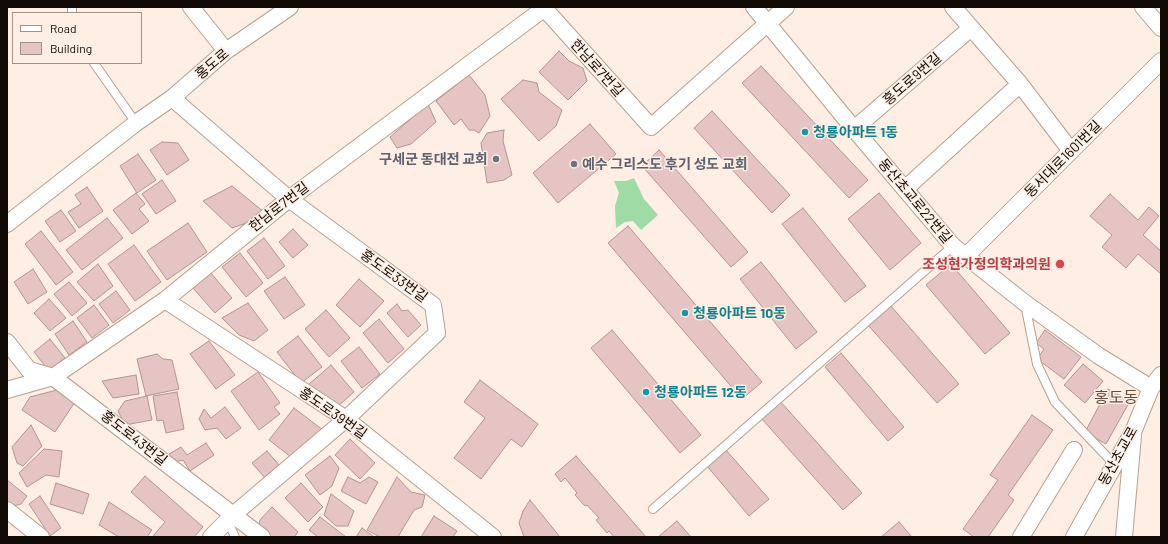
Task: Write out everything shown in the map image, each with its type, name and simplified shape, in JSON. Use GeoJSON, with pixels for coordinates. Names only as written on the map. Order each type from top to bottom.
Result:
{"type":"FeatureCollection","features":[{"type":"Feature","properties":{"kind":"street"},"geometry":{"type":"LineString","coordinates":[[191,7],[226,51]]}},
{"type":"Feature","properties":{"kind":"street","name":"홍도로"},"geometry":{"type":"LineString","coordinates":[[7,224],[136,123],[172,98],[226,51],[290,7]]}},
{"type":"Feature","properties":{"kind":"street","name":"동산초교로22번길"},"geometry":{"type":"LineString","coordinates":[[754,7],[854,130],[960,251],[1025,304],[1099,356],[1151,388]]}},
{"type":"Feature","properties":{"kind":"street"},"geometry":{"type":"LineString","coordinates":[[767,24],[786,7]]}},
{"type":"Feature","properties":{"kind":"street"},"geometry":{"type":"LineString","coordinates":[[954,7],[1020,84],[1071,151]]}},
{"type":"Feature","properties":{"kind":"street"},"geometry":{"type":"LineString","coordinates":[[1143,7],[1161,28]]}},
{"type":"Feature","properties":{"kind":"street","name":"한남로7번길"},"geometry":{"type":"LineString","coordinates":[[7,390],[53,377],[165,300],[289,198],[545,8],[651,127],[767,24]]}},
{"type":"Feature","properties":{"kind":"street","name":"홍도로9번길"},"geometry":{"type":"LineString","coordinates":[[854,130],[971,28]]}},
{"type":"Feature","properties":{"kind":"street","name":"동서대로1601번길"},"geometry":{"type":"LineString","coordinates":[[960,251],[1071,151],[1161,61]]}},
{"type":"Feature","properties":{"kind":"street"},"geometry":{"type":"LineString","coordinates":[[905,189],[1020,84]]}},
{"type":"Feature","properties":{"kind":"street","name":"홍도로33번길"},"geometry":{"type":"LineString","coordinates":[[172,98],[289,198],[433,304],[437,333],[346,419],[230,518],[211,537]]}},
{"type":"Feature","properties":{"kind":"street","name":"홍도로39번길"},"geometry":{"type":"LineString","coordinates":[[165,300],[346,419],[493,537]]}},
{"type":"Feature","properties":{"kind":"street","name":"홍도로43번길"},"geometry":{"type":"LineString","coordinates":[[7,342],[29,370],[53,377],[230,518],[262,537]]}},
{"type":"Feature","properties":{"kind":"street","name":"동산초교로"},"geometry":{"type":"LineString","coordinates":[[1074,537],[1133,432],[1151,388],[1161,374]]}},
{"type":"Feature","properties":{"kind":"street"},"geometry":{"type":"LineString","coordinates":[[1124,537],[1133,432]]}},
{"type":"Feature","properties":{"kind":"street"},"geometry":{"type":"LineString","coordinates":[[1021,537],[1074,450]]}},
{"type":"Feature","properties":{"kind":"street"},"geometry":{"type":"LineString","coordinates":[[7,510],[41,537]]}},
{"type":"Feature","properties":{"kind":"lane"},"geometry":{"type":"LineString","coordinates":[[95,64],[136,123]]}},
{"type":"Feature","properties":{"kind":"lane"},"geometry":{"type":"LineString","coordinates":[[652,509],[960,251]]}},
{"type":"Feature","properties":{"kind":"lane"},"geometry":{"type":"LineString","coordinates":[[1025,304],[1037,364],[1054,402],[1114,464]]}},
{"type":"Feature","properties":{"kind":"lane"},"geometry":{"type":"LineString","coordinates":[[230,518],[235,537]]}},
{"type":"Feature","properties":{"kind":"green space"},"geometry":{"type":"Polygon","coordinates":[[[634,178],[644,199],[658,215],[641,230],[633,221],[625,222],[616,228],[615,206],[619,193],[614,181],[626,181],[634,178]]]}},
{"type":"Feature","properties":{"kind":"building"},"geometry":{"type":"Polygon","coordinates":[[[559,51],[569,61],[583,68],[587,81],[568,100],[539,72],[559,51]]]}},
{"type":"Feature","properties":{"kind":"building","name":"청룡아파트 1동"},"geometry":{"type":"Polygon","coordinates":[[[761,66],[868,180],[849,198],[742,83],[761,66]]]}},
{"type":"Feature","properties":{"kind":"building"},"geometry":{"type":"Polygon","coordinates":[[[469,75],[485,95],[490,116],[479,133],[474,130],[469,130],[461,119],[454,125],[436,101],[469,75]]]}},
{"type":"Feature","properties":{"kind":"building","name":"예수 그리스도 후기 성도 교회"},"geometry":{"type":"Polygon","coordinates":[[[523,80],[537,83],[539,92],[562,110],[556,126],[539,141],[501,99],[523,80]]]}},
{"type":"Feature","properties":{"kind":"building"},"geometry":{"type":"Polygon","coordinates":[[[428,104],[436,122],[411,144],[397,148],[390,137],[428,104]]]}},
{"type":"Feature","properties":{"kind":"building"},"geometry":{"type":"Polygon","coordinates":[[[712,111],[790,195],[772,213],[694,128],[712,111]]]}},
{"type":"Feature","properties":{"kind":"building","name":"예수 그리스도 후기 성도 교회"},"geometry":{"type":"Polygon","coordinates":[[[590,124],[616,154],[558,203],[533,173],[590,124]]]}},
{"type":"Feature","properties":{"kind":"building","name":"구세군 동대전 교회"},"geometry":{"type":"Polygon","coordinates":[[[504,130],[503,141],[512,175],[504,180],[487,183],[481,143],[487,133],[504,130]]]}},
{"type":"Feature","properties":{"kind":"building"},"geometry":{"type":"Polygon","coordinates":[[[162,142],[178,143],[189,160],[167,175],[150,150],[162,142]]]}},
{"type":"Feature","properties":{"kind":"building"},"geometry":{"type":"Polygon","coordinates":[[[659,150],[748,252],[731,267],[642,166],[659,150]]]}},
{"type":"Feature","properties":{"kind":"building"},"geometry":{"type":"Polygon","coordinates":[[[138,154],[156,180],[137,193],[120,166],[138,154]]]}},
{"type":"Feature","properties":{"kind":"building"},"geometry":{"type":"Polygon","coordinates":[[[162,180],[176,201],[156,214],[142,194],[162,180]]]}},
{"type":"Feature","properties":{"kind":"building"},"geometry":{"type":"Polygon","coordinates":[[[232,186],[264,212],[250,222],[232,228],[203,201],[232,186]]]}},
{"type":"Feature","properties":{"kind":"building"},"geometry":{"type":"Polygon","coordinates":[[[87,187],[103,211],[79,228],[68,212],[81,204],[75,195],[87,187]]]}},
{"type":"Feature","properties":{"kind":"building"},"geometry":{"type":"Polygon","coordinates":[[[136,193],[145,204],[139,209],[149,221],[132,234],[113,210],[136,193]]]}},
{"type":"Feature","properties":{"kind":"building"},"geometry":{"type":"Polygon","coordinates":[[[879,193],[921,243],[890,270],[848,219],[879,193]]]}},
{"type":"Feature","properties":{"kind":"building"},"geometry":{"type":"Polygon","coordinates":[[[1110,194],[1138,220],[1149,207],[1159,216],[1143,235],[1161,251],[1161,274],[1138,254],[1126,268],[1102,247],[1112,235],[1090,216],[1110,194]]]}},
{"type":"Feature","properties":{"kind":"building"},"geometry":{"type":"Polygon","coordinates":[[[803,208],[866,286],[845,302],[782,224],[803,208]]]}},
{"type":"Feature","properties":{"kind":"building"},"geometry":{"type":"Polygon","coordinates":[[[61,210],[76,231],[60,242],[45,221],[61,210]]]}},
{"type":"Feature","properties":{"kind":"building"},"geometry":{"type":"Polygon","coordinates":[[[107,218],[123,238],[82,270],[66,250],[107,218]]]}},
{"type":"Feature","properties":{"kind":"building"},"geometry":{"type":"Polygon","coordinates":[[[188,223],[207,252],[167,280],[147,251],[188,223]]]}},
{"type":"Feature","properties":{"kind":"building","name":"청룡아파트 10동"},"geometry":{"type":"Polygon","coordinates":[[[628,226],[762,382],[742,399],[608,243],[628,226]]]}},
{"type":"Feature","properties":{"kind":"building"},"geometry":{"type":"Polygon","coordinates":[[[293,229],[308,245],[293,258],[279,242],[293,229]]]}},
{"type":"Feature","properties":{"kind":"building"},"geometry":{"type":"Polygon","coordinates":[[[41,231],[73,272],[56,285],[25,244],[41,231]]]}},
{"type":"Feature","properties":{"kind":"building"},"geometry":{"type":"Polygon","coordinates":[[[264,238],[285,266],[268,279],[247,251],[264,238]]]}},
{"type":"Feature","properties":{"kind":"building"},"geometry":{"type":"Polygon","coordinates":[[[134,245],[161,282],[135,301],[108,264],[134,245]]]}},
{"type":"Feature","properties":{"kind":"building"},"geometry":{"type":"Polygon","coordinates":[[[240,253],[263,283],[246,297],[222,267],[240,253]]]}},
{"type":"Feature","properties":{"kind":"building"},"geometry":{"type":"Polygon","coordinates":[[[761,262],[817,332],[796,349],[740,279],[761,262]]]}},
{"type":"Feature","properties":{"kind":"building"},"geometry":{"type":"Polygon","coordinates":[[[98,264],[113,286],[94,301],[77,282],[98,264]]]}},
{"type":"Feature","properties":{"kind":"building"},"geometry":{"type":"Polygon","coordinates":[[[951,264],[1010,333],[985,354],[926,285],[951,264]]]}},
{"type":"Feature","properties":{"kind":"building"},"geometry":{"type":"Polygon","coordinates":[[[33,269],[47,292],[28,304],[14,282],[33,269]]]}},
{"type":"Feature","properties":{"kind":"building"},"geometry":{"type":"Polygon","coordinates":[[[210,272],[232,298],[215,313],[192,287],[210,272]]]}},
{"type":"Feature","properties":{"kind":"building"},"geometry":{"type":"Polygon","coordinates":[[[285,277],[305,305],[284,319],[264,291],[285,277]]]}},
{"type":"Feature","properties":{"kind":"building"},"geometry":{"type":"Polygon","coordinates":[[[359,279],[384,301],[360,327],[336,305],[359,279]]]}},
{"type":"Feature","properties":{"kind":"building"},"geometry":{"type":"Polygon","coordinates":[[[69,282],[87,303],[72,316],[54,294],[69,282]]]}},
{"type":"Feature","properties":{"kind":"building"},"geometry":{"type":"Polygon","coordinates":[[[116,291],[130,310],[113,323],[99,304],[116,291]]]}},
{"type":"Feature","properties":{"kind":"building"},"geometry":{"type":"Polygon","coordinates":[[[49,299],[66,318],[50,331],[34,313],[49,299]]]}},
{"type":"Feature","properties":{"kind":"building"},"geometry":{"type":"Polygon","coordinates":[[[248,303],[268,330],[254,341],[239,335],[222,318],[248,303]]]}},
{"type":"Feature","properties":{"kind":"building"},"geometry":{"type":"Polygon","coordinates":[[[397,304],[402,311],[408,310],[421,325],[408,337],[387,313],[397,304]]]}},
{"type":"Feature","properties":{"kind":"building"},"geometry":{"type":"Polygon","coordinates":[[[94,305],[109,325],[92,338],[77,318],[94,305]]]}},
{"type":"Feature","properties":{"kind":"building"},"geometry":{"type":"Polygon","coordinates":[[[890,305],[959,384],[937,403],[868,325],[890,305]]]}},
{"type":"Feature","properties":{"kind":"building"},"geometry":{"type":"Polygon","coordinates":[[[326,310],[350,338],[329,357],[305,329],[326,310]]]}},
{"type":"Feature","properties":{"kind":"building"},"geometry":{"type":"Polygon","coordinates":[[[379,319],[404,349],[388,363],[363,333],[379,319]]]}},
{"type":"Feature","properties":{"kind":"building"},"geometry":{"type":"Polygon","coordinates":[[[73,321],[87,342],[69,355],[55,334],[73,321]]]}},
{"type":"Feature","properties":{"kind":"building","name":"청룡아파트 12동"},"geometry":{"type":"Polygon","coordinates":[[[612,330],[701,435],[680,453],[591,348],[612,330]]]}},
{"type":"Feature","properties":{"kind":"building"},"geometry":{"type":"Polygon","coordinates":[[[1045,330],[1081,357],[1064,379],[1037,359],[1044,349],[1036,343],[1045,330]]]}},
{"type":"Feature","properties":{"kind":"building"},"geometry":{"type":"Polygon","coordinates":[[[298,336],[322,367],[301,383],[277,352],[298,336]]]}},
{"type":"Feature","properties":{"kind":"building"},"geometry":{"type":"Polygon","coordinates":[[[50,339],[65,358],[49,371],[34,352],[50,339]]]}},
{"type":"Feature","properties":{"kind":"building"},"geometry":{"type":"Polygon","coordinates":[[[209,341],[235,375],[216,389],[190,354],[209,341]]]}},
{"type":"Feature","properties":{"kind":"building"},"geometry":{"type":"Polygon","coordinates":[[[359,347],[380,374],[362,388],[341,361],[359,347]]]}},
{"type":"Feature","properties":{"kind":"building"},"geometry":{"type":"Polygon","coordinates":[[[841,353],[904,427],[888,441],[825,367],[841,353]]]}},
{"type":"Feature","properties":{"kind":"building"},"geometry":{"type":"Polygon","coordinates":[[[157,354],[163,359],[172,360],[179,389],[146,396],[137,359],[157,354]]]}},
{"type":"Feature","properties":{"kind":"building"},"geometry":{"type":"Polygon","coordinates":[[[1083,364],[1103,381],[1085,403],[1064,385],[1083,364]]]}},
{"type":"Feature","properties":{"kind":"building"},"geometry":{"type":"Polygon","coordinates":[[[331,365],[354,392],[338,406],[308,385],[331,365]]]}},
{"type":"Feature","properties":{"kind":"building"},"geometry":{"type":"Polygon","coordinates":[[[258,372],[280,403],[274,407],[280,414],[259,430],[231,391],[258,372]]]}},
{"type":"Feature","properties":{"kind":"building"},"geometry":{"type":"Polygon","coordinates":[[[136,375],[139,394],[113,398],[102,381],[136,375]]]}},
{"type":"Feature","properties":{"kind":"building"},"geometry":{"type":"Polygon","coordinates":[[[480,380],[538,424],[522,447],[511,439],[481,479],[454,458],[485,418],[464,402],[480,380]]]}},
{"type":"Feature","properties":{"kind":"building"},"geometry":{"type":"Polygon","coordinates":[[[1108,389],[1130,401],[1106,444],[1085,432],[1108,389]]]}},
{"type":"Feature","properties":{"kind":"building"},"geometry":{"type":"Polygon","coordinates":[[[57,390],[75,402],[55,432],[22,410],[30,397],[57,390]]]}},
{"type":"Feature","properties":{"kind":"building"},"geometry":{"type":"Polygon","coordinates":[[[177,392],[184,429],[166,433],[163,420],[157,421],[153,396],[177,392]]]}},
{"type":"Feature","properties":{"kind":"building"},"geometry":{"type":"Polygon","coordinates":[[[147,396],[152,420],[125,425],[118,411],[125,401],[147,396]]]}},
{"type":"Feature","properties":{"kind":"building"},"geometry":{"type":"Polygon","coordinates":[[[780,401],[862,493],[843,510],[761,418],[780,401]]]}},
{"type":"Feature","properties":{"kind":"building"},"geometry":{"type":"Polygon","coordinates":[[[225,407],[241,428],[226,439],[217,428],[205,430],[199,419],[204,409],[211,418],[225,407]]]}},
{"type":"Feature","properties":{"kind":"building"},"geometry":{"type":"Polygon","coordinates":[[[294,408],[323,430],[291,457],[269,440],[294,408]]]}},
{"type":"Feature","properties":{"kind":"building"},"geometry":{"type":"Polygon","coordinates":[[[1032,415],[1053,430],[1008,495],[1014,500],[988,537],[974,537],[963,529],[998,480],[990,475],[1032,415]]]}},
{"type":"Feature","properties":{"kind":"building"},"geometry":{"type":"Polygon","coordinates":[[[31,425],[42,446],[23,466],[17,463],[12,447],[31,425]]]}},
{"type":"Feature","properties":{"kind":"building"},"geometry":{"type":"Polygon","coordinates":[[[350,439],[375,463],[360,479],[335,455],[350,439]]]}},
{"type":"Feature","properties":{"kind":"building"},"geometry":{"type":"Polygon","coordinates":[[[206,443],[214,455],[190,471],[183,460],[175,462],[169,454],[181,447],[187,455],[206,443]]]}},
{"type":"Feature","properties":{"kind":"building"},"geometry":{"type":"Polygon","coordinates":[[[44,449],[62,451],[59,477],[46,475],[27,487],[19,473],[44,449]]]}},
{"type":"Feature","properties":{"kind":"building"},"geometry":{"type":"Polygon","coordinates":[[[726,450],[769,499],[749,516],[707,466],[726,450]]]}},
{"type":"Feature","properties":{"kind":"building"},"geometry":{"type":"Polygon","coordinates":[[[267,451],[280,466],[265,478],[252,463],[267,451]]]}},
{"type":"Feature","properties":{"kind":"building"},"geometry":{"type":"Polygon","coordinates":[[[330,456],[339,468],[332,486],[320,495],[305,475],[330,456]]]}},
{"type":"Feature","properties":{"kind":"building"},"geometry":{"type":"Polygon","coordinates":[[[576,456],[646,537],[614,537],[609,531],[607,533],[596,520],[599,518],[575,495],[577,493],[565,478],[561,482],[555,474],[576,456]]]}},
{"type":"Feature","properties":{"kind":"building"},"geometry":{"type":"Polygon","coordinates":[[[145,476],[203,527],[194,537],[152,537],[165,522],[131,492],[145,476]]]}},
{"type":"Feature","properties":{"kind":"building"},"geometry":{"type":"Polygon","coordinates":[[[348,477],[360,483],[369,477],[378,482],[366,504],[341,491],[348,477]]]}},
{"type":"Feature","properties":{"kind":"building"},"geometry":{"type":"Polygon","coordinates":[[[397,477],[411,492],[425,495],[422,507],[414,510],[398,537],[380,537],[367,530],[397,477]]]}},
{"type":"Feature","properties":{"kind":"building"},"geometry":{"type":"Polygon","coordinates":[[[7,480],[27,496],[21,504],[10,507],[7,504],[7,480]]]}},
{"type":"Feature","properties":{"kind":"building"},"geometry":{"type":"Polygon","coordinates":[[[56,483],[89,494],[83,514],[50,504],[56,483]]]}},
{"type":"Feature","properties":{"kind":"building"},"geometry":{"type":"Polygon","coordinates":[[[301,483],[323,507],[308,522],[285,498],[301,483]]]}},
{"type":"Feature","properties":{"kind":"building"},"geometry":{"type":"Polygon","coordinates":[[[331,494],[354,511],[348,526],[336,526],[324,515],[331,494]]]}},
{"type":"Feature","properties":{"kind":"building"},"geometry":{"type":"Polygon","coordinates":[[[40,496],[61,528],[50,536],[29,504],[40,496]]]}},
{"type":"Feature","properties":{"kind":"building"},"geometry":{"type":"Polygon","coordinates":[[[530,500],[560,537],[524,537],[519,523],[523,511],[530,500]]]}},
{"type":"Feature","properties":{"kind":"building"},"geometry":{"type":"Polygon","coordinates":[[[109,502],[152,530],[147,537],[119,537],[99,525],[109,502]]]}},
{"type":"Feature","properties":{"kind":"building"},"geometry":{"type":"Polygon","coordinates":[[[272,507],[298,532],[294,537],[271,537],[259,525],[260,520],[272,507]]]}},
{"type":"Feature","properties":{"kind":"building"},"geometry":{"type":"Polygon","coordinates":[[[434,516],[457,531],[453,537],[421,537],[434,516]]]}},
{"type":"Feature","properties":{"kind":"building"},"geometry":{"type":"Polygon","coordinates":[[[320,517],[346,537],[318,537],[309,530],[320,517]]]}},
{"type":"Feature","properties":{"kind":"building"},"geometry":{"type":"Polygon","coordinates":[[[677,521],[691,537],[658,537],[677,521]]]}},
{"type":"Feature","properties":{"kind":"building"},"geometry":{"type":"Polygon","coordinates":[[[899,522],[912,537],[881,537],[899,522]]]}},
{"type":"Feature","properties":{"kind":"building"},"geometry":{"type":"Polygon","coordinates":[[[362,528],[374,537],[356,537],[362,528]]]}},
{"type":"Feature","properties":{"kind":"place","name":"청룡아파트 1동"},"geometry":{"type":"Point","coordinates":[805,132]}},
{"type":"Feature","properties":{"kind":"place","name":"구세군 동대전 교회"},"geometry":{"type":"Point","coordinates":[496,159]}},
{"type":"Feature","properties":{"kind":"place","name":"예수 그리스도 후기 성도 교회"},"geometry":{"type":"Point","coordinates":[574,164]}},
{"type":"Feature","properties":{"kind":"place","name":"조성현가정의학과의원"},"geometry":{"type":"Point","coordinates":[1060,264]}},
{"type":"Feature","properties":{"kind":"place","name":"청룡아파트 10동"},"geometry":{"type":"Point","coordinates":[685,313]}},
{"type":"Feature","properties":{"kind":"place","name":"청룡아파트 12동"},"geometry":{"type":"Point","coordinates":[646,392]}},
{"type":"Feature","properties":{"kind":"district","name":"홍도동"},"geometry":{"type":"Point","coordinates":[1116,398]}}]}
